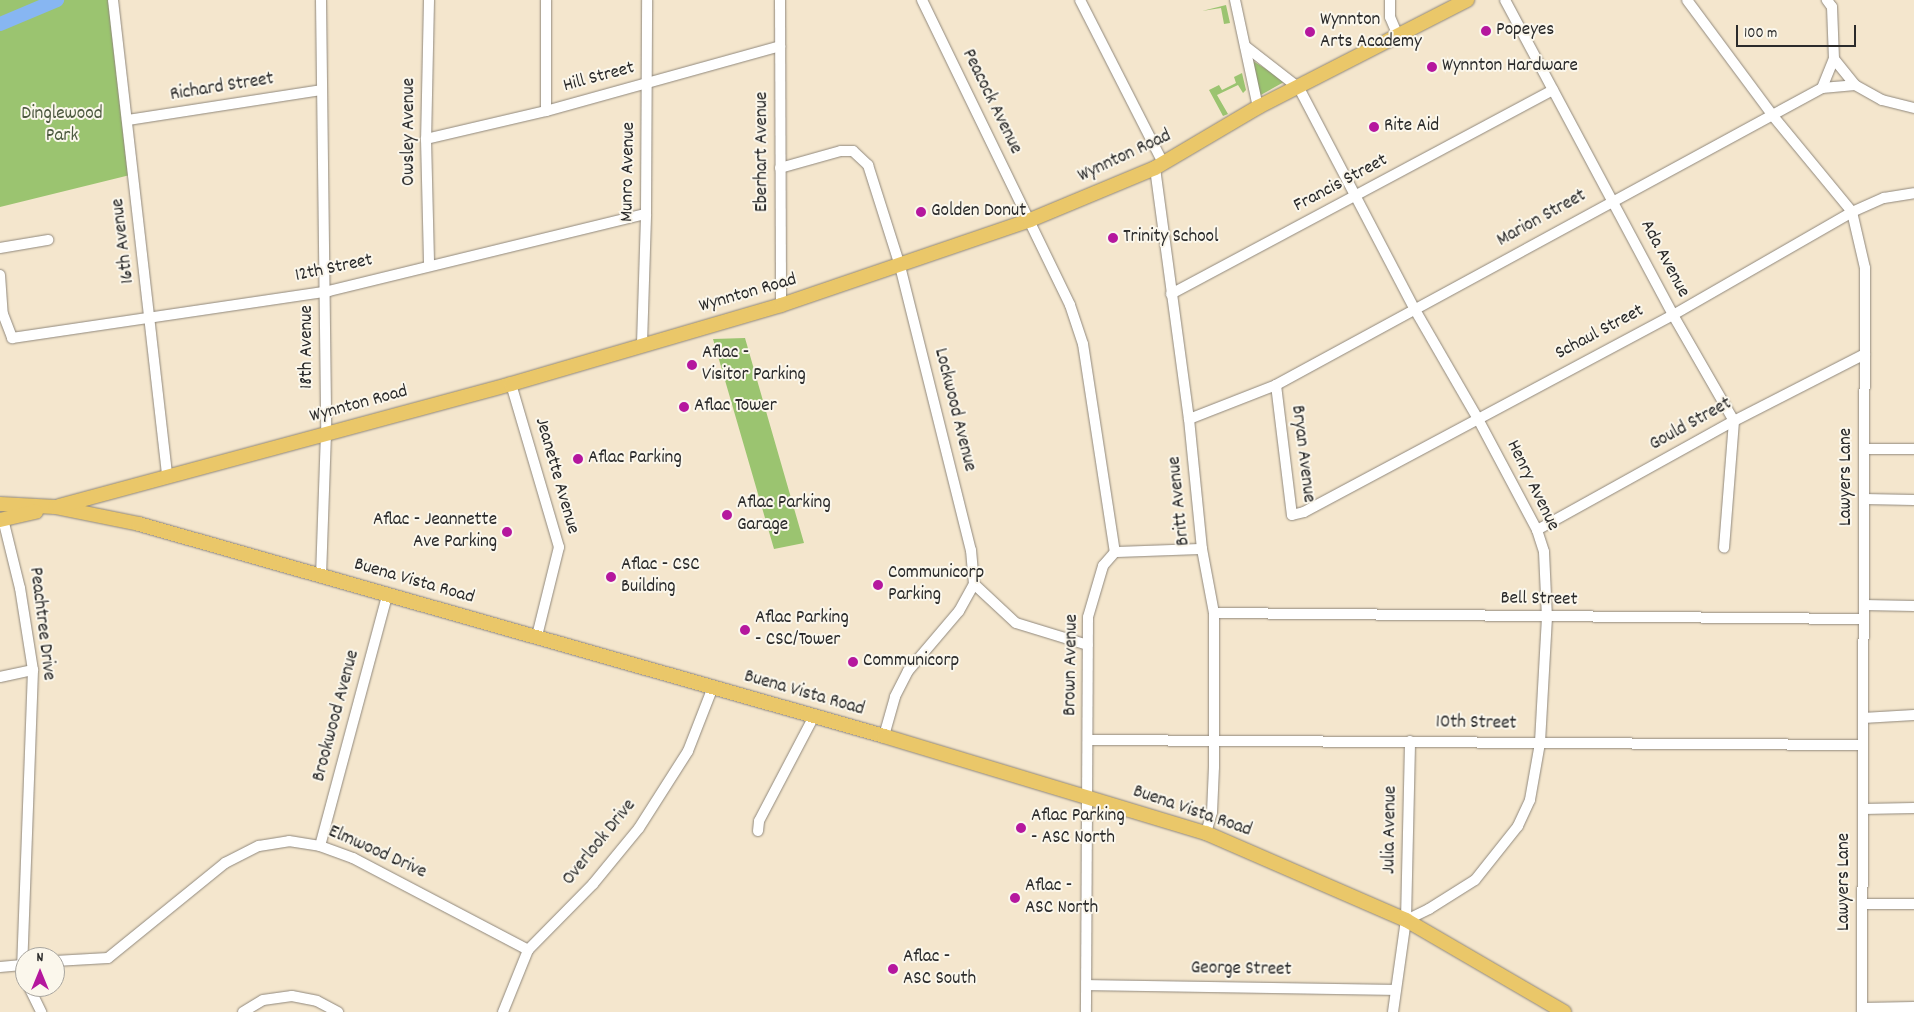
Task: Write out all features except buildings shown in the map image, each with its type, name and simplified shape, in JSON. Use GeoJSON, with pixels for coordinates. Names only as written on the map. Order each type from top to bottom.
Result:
{"type":"FeatureCollection","features":[{"type":"Feature","properties":{"kind":"main road","name":"Wynnton Road"},"geometry":{"type":"LineString","coordinates":[[2,520],[511,384],[642,344],[781,305],[900,266],[1030,220],[1159,165],[1258,107],[1299,88],[1467,0]]}},
{"type":"Feature","properties":{"kind":"main road","name":"Buena Vista Road"},"geometry":{"type":"LineString","coordinates":[[0,504],[55,507],[139,524],[322,575],[387,596],[713,686],[813,718],[884,736],[1206,833],[1406,920],[1564,1012]]}},
{"type":"Feature","properties":{"kind":"street","name":"16th Avenue"},"geometry":{"type":"LineString","coordinates":[[113,0],[151,315],[168,477]]}},
{"type":"Feature","properties":{"kind":"street","name":"18th Avenue"},"geometry":{"type":"LineString","coordinates":[[321,0],[321,90],[326,291],[326,433],[322,575]]}},
{"type":"Feature","properties":{"kind":"street","name":"Owsley Avenue"},"geometry":{"type":"LineString","coordinates":[[429,0],[426,139],[429,265]]}},
{"type":"Feature","properties":{"kind":"street"},"geometry":{"type":"LineString","coordinates":[[546,0],[546,111]]}},
{"type":"Feature","properties":{"kind":"street","name":"Munro Avenue"},"geometry":{"type":"LineString","coordinates":[[642,344],[646,214],[647,0]]}},
{"type":"Feature","properties":{"kind":"street","name":"Eberhart Avenue"},"geometry":{"type":"LineString","coordinates":[[780,0],[781,305]]}},
{"type":"Feature","properties":{"kind":"street","name":"Peacock Avenue"},"geometry":{"type":"LineString","coordinates":[[922,0],[1030,220]]}},
{"type":"Feature","properties":{"kind":"street","name":"Britt Avenue"},"geometry":{"type":"LineString","coordinates":[[1080,0],[1159,165],[1172,294],[1189,419],[1202,549],[1214,614],[1212,812],[1206,833]]}},
{"type":"Feature","properties":{"kind":"street"},"geometry":{"type":"LineString","coordinates":[[1235,0],[1258,107]]}},
{"type":"Feature","properties":{"kind":"street"},"geometry":{"type":"LineString","coordinates":[[1390,0],[1390,17],[1398,36]]}},
{"type":"Feature","properties":{"kind":"street","name":"Ada Avenue"},"geometry":{"type":"LineString","coordinates":[[1505,0],[1673,315],[1734,421]]}},
{"type":"Feature","properties":{"kind":"street","name":"Lawyers Lane"},"geometry":{"type":"LineString","coordinates":[[1687,0],[1773,116],[1852,212],[1865,268],[1862,1010]]}},
{"type":"Feature","properties":{"kind":"street"},"geometry":{"type":"LineString","coordinates":[[1822,88],[1834,59],[1832,7],[1827,0]]}},
{"type":"Feature","properties":{"kind":"street","name":"Hill Street"},"geometry":{"type":"LineString","coordinates":[[426,139],[546,111],[780,46]]}},
{"type":"Feature","properties":{"kind":"street"},"geometry":{"type":"LineString","coordinates":[[1245,46],[1299,88]]}},
{"type":"Feature","properties":{"kind":"street"},"geometry":{"type":"LineString","coordinates":[[1834,59],[1855,85],[1882,100],[1914,108]]}},
{"type":"Feature","properties":{"kind":"street","name":"Marion Street"},"geometry":{"type":"LineString","coordinates":[[1189,419],[1276,385],[1414,308],[1822,88],[1855,85]]}},
{"type":"Feature","properties":{"kind":"street","name":"Henry Avenue"},"geometry":{"type":"LineString","coordinates":[[1299,88],[1414,308],[1478,419],[1537,530],[1546,568],[1547,617],[1540,743],[1530,800],[1518,826],[1500,853],[1475,880],[1430,910],[1406,920]]}},
{"type":"Feature","properties":{"kind":"street","name":"Richard Street"},"geometry":{"type":"LineString","coordinates":[[128,120],[321,90]]}},
{"type":"Feature","properties":{"kind":"street","name":"Francis Street"},"geometry":{"type":"LineString","coordinates":[[1172,294],[1553,90]]}},
{"type":"Feature","properties":{"kind":"street","name":"Lockwood Avenue"},"geometry":{"type":"LineString","coordinates":[[780,168],[841,150],[862,156],[868,165],[900,266],[972,550],[974,584]]}},
{"type":"Feature","properties":{"kind":"street","name":"Schaul Street"},"geometry":{"type":"LineString","coordinates":[[1304,512],[1673,315],[1852,212],[1884,198],[1914,193]]}},
{"type":"Feature","properties":{"kind":"street","name":"12th Street"},"geometry":{"type":"LineString","coordinates":[[0,275],[3,314],[12,338],[151,315],[326,291],[646,214]]}},
{"type":"Feature","properties":{"kind":"street"},"geometry":{"type":"LineString","coordinates":[[1030,220],[1070,305],[1083,344],[1115,552],[1202,549]]}},
{"type":"Feature","properties":{"kind":"street"},"geometry":{"type":"LineString","coordinates":[[0,248],[48,240]]}},
{"type":"Feature","properties":{"kind":"street","name":"Gould Street"},"geometry":{"type":"LineString","coordinates":[[1537,530],[1734,421],[1865,354]]}},
{"type":"Feature","properties":{"kind":"street","name":"Jeanette Avenue"},"geometry":{"type":"LineString","coordinates":[[511,384],[559,547],[537,636]]}},
{"type":"Feature","properties":{"kind":"street","name":"Bryan Avenue"},"geometry":{"type":"LineString","coordinates":[[1276,385],[1292,516],[1304,512]]}},
{"type":"Feature","properties":{"kind":"street"},"geometry":{"type":"LineString","coordinates":[[1724,548],[1734,421]]}},
{"type":"Feature","properties":{"kind":"street"},"geometry":{"type":"LineString","coordinates":[[1864,449],[1914,449]]}},
{"type":"Feature","properties":{"kind":"street"},"geometry":{"type":"LineString","coordinates":[[1864,499],[1914,500]]}},
{"type":"Feature","properties":{"kind":"street","name":"Peachtree Drive"},"geometry":{"type":"LineString","coordinates":[[2,520],[20,588],[33,670],[25,947]]}},
{"type":"Feature","properties":{"kind":"street","name":"Brown Avenue"},"geometry":{"type":"LineString","coordinates":[[1086,1012],[1089,740],[1088,617],[1103,566],[1115,552]]}},
{"type":"Feature","properties":{"kind":"street"},"geometry":{"type":"LineString","coordinates":[[884,736],[895,697],[908,671],[960,611],[974,584],[1016,623],[1088,645]]}},
{"type":"Feature","properties":{"kind":"street","name":"Brookwood Avenue"},"geometry":{"type":"LineString","coordinates":[[320,846],[387,596]]}},
{"type":"Feature","properties":{"kind":"street"},"geometry":{"type":"LineString","coordinates":[[1864,605],[1914,606]]}},
{"type":"Feature","properties":{"kind":"street","name":"Bell Street"},"geometry":{"type":"LineString","coordinates":[[1214,614],[1864,619]]}},
{"type":"Feature","properties":{"kind":"street"},"geometry":{"type":"LineString","coordinates":[[0,676],[33,670]]}},
{"type":"Feature","properties":{"kind":"street","name":"Overlook Drive"},"geometry":{"type":"LineString","coordinates":[[503,1012],[528,950],[593,884],[639,828],[688,751],[713,686]]}},
{"type":"Feature","properties":{"kind":"street"},"geometry":{"type":"LineString","coordinates":[[1863,718],[1914,715]]}},
{"type":"Feature","properties":{"kind":"street"},"geometry":{"type":"LineString","coordinates":[[758,831],[760,821],[813,718]]}},
{"type":"Feature","properties":{"kind":"street","name":"10th Street"},"geometry":{"type":"LineString","coordinates":[[1089,740],[1863,745]]}},
{"type":"Feature","properties":{"kind":"street","name":"Julia Avenue"},"geometry":{"type":"LineString","coordinates":[[1393,1012],[1394,990],[1406,920],[1410,741]]}},
{"type":"Feature","properties":{"kind":"street"},"geometry":{"type":"LineString","coordinates":[[1862,809],[1914,808]]}},
{"type":"Feature","properties":{"kind":"street","name":"Elmwood Drive"},"geometry":{"type":"LineString","coordinates":[[65,960],[108,958],[226,862],[259,846],[290,841],[320,846],[418,890],[528,950]]}},
{"type":"Feature","properties":{"kind":"street"},"geometry":{"type":"LineString","coordinates":[[1862,904],[1914,904]]}},
{"type":"Feature","properties":{"kind":"street"},"geometry":{"type":"LineString","coordinates":[[0,967],[15,968]]}},
{"type":"Feature","properties":{"kind":"street","name":"George Street"},"geometry":{"type":"LineString","coordinates":[[1087,985],[1394,990]]}},
{"type":"Feature","properties":{"kind":"street"},"geometry":{"type":"LineString","coordinates":[[243,1012],[263,1000],[292,996],[317,1001],[338,1012]]}},
{"type":"Feature","properties":{"kind":"street"},"geometry":{"type":"LineString","coordinates":[[34,997],[41,1012]]}},
{"type":"Feature","properties":{"kind":"street"},"geometry":{"type":"LineString","coordinates":[[1862,1010],[1914,1007]]}},
{"type":"Feature","properties":{"kind":"green space","name":"Dinglewood Park"},"geometry":{"type":"Polygon","coordinates":[[[0,0],[110,0],[130,175],[0,207],[0,0]]]}},
{"type":"Feature","properties":{"kind":"green space"},"geometry":{"type":"Polygon","coordinates":[[[1226,5],[1230,23],[1224,24],[1221,8],[1202,11],[1226,5]]]}},
{"type":"Feature","properties":{"kind":"green space"},"geometry":{"type":"Polygon","coordinates":[[[1253,61],[1274,74],[1284,82],[1259,96],[1253,61]]]}},
{"type":"Feature","properties":{"kind":"green space"},"geometry":{"type":"Polygon","coordinates":[[[1242,73],[1246,90],[1243,93],[1238,85],[1217,95],[1228,114],[1223,116],[1209,90],[1219,85],[1222,90],[1236,83],[1234,77],[1242,73]]]}},
{"type":"Feature","properties":{"kind":"green space"},"geometry":{"type":"Polygon","coordinates":[[[745,338],[804,543],[774,549],[713,339],[745,338]]]}},
{"type":"Feature","properties":{"kind":"waterway"},"geometry":{"type":"LineString","coordinates":[[0,24],[57,0]]}},
{"type":"Feature","properties":{"kind":"place","name":"Popeyes"},"geometry":{"type":"Point","coordinates":[1486,31]}},
{"type":"Feature","properties":{"kind":"place","name":"Wynnton Arts Academy"},"geometry":{"type":"Point","coordinates":[1310,32]}},
{"type":"Feature","properties":{"kind":"place","name":"Wynnton Hardware"},"geometry":{"type":"Point","coordinates":[1432,67]}},
{"type":"Feature","properties":{"kind":"place","name":"Rite Aid"},"geometry":{"type":"Point","coordinates":[1374,127]}},
{"type":"Feature","properties":{"kind":"place","name":"Golden Donut"},"geometry":{"type":"Point","coordinates":[921,212]}},
{"type":"Feature","properties":{"kind":"place","name":"Trinity School"},"geometry":{"type":"Point","coordinates":[1113,238]}},
{"type":"Feature","properties":{"kind":"place","name":"Aflac - Visitor Parking"},"geometry":{"type":"Point","coordinates":[692,365]}},
{"type":"Feature","properties":{"kind":"place","name":"Aflac Tower"},"geometry":{"type":"Point","coordinates":[684,407]}},
{"type":"Feature","properties":{"kind":"place","name":"Aflac Parking"},"geometry":{"type":"Point","coordinates":[578,459]}},
{"type":"Feature","properties":{"kind":"place","name":"Aflac Parking Garage"},"geometry":{"type":"Point","coordinates":[727,515]}},
{"type":"Feature","properties":{"kind":"place","name":"Aflac - Jeannette Ave Parking"},"geometry":{"type":"Point","coordinates":[507,532]}},
{"type":"Feature","properties":{"kind":"place","name":"Aflac - CSC Building"},"geometry":{"type":"Point","coordinates":[611,577]}},
{"type":"Feature","properties":{"kind":"place","name":"Communicorp Parking"},"geometry":{"type":"Point","coordinates":[878,585]}},
{"type":"Feature","properties":{"kind":"place","name":"Aflac Parking - CSC/Tower"},"geometry":{"type":"Point","coordinates":[745,630]}},
{"type":"Feature","properties":{"kind":"place","name":"Communicorp"},"geometry":{"type":"Point","coordinates":[853,662]}},
{"type":"Feature","properties":{"kind":"place","name":"Aflac Parking - ASC North"},"geometry":{"type":"Point","coordinates":[1021,828]}},
{"type":"Feature","properties":{"kind":"place","name":"Aflac - ASC North"},"geometry":{"type":"Point","coordinates":[1015,898]}},
{"type":"Feature","properties":{"kind":"place","name":"Aflac - ASC South"},"geometry":{"type":"Point","coordinates":[893,969]}}]}
